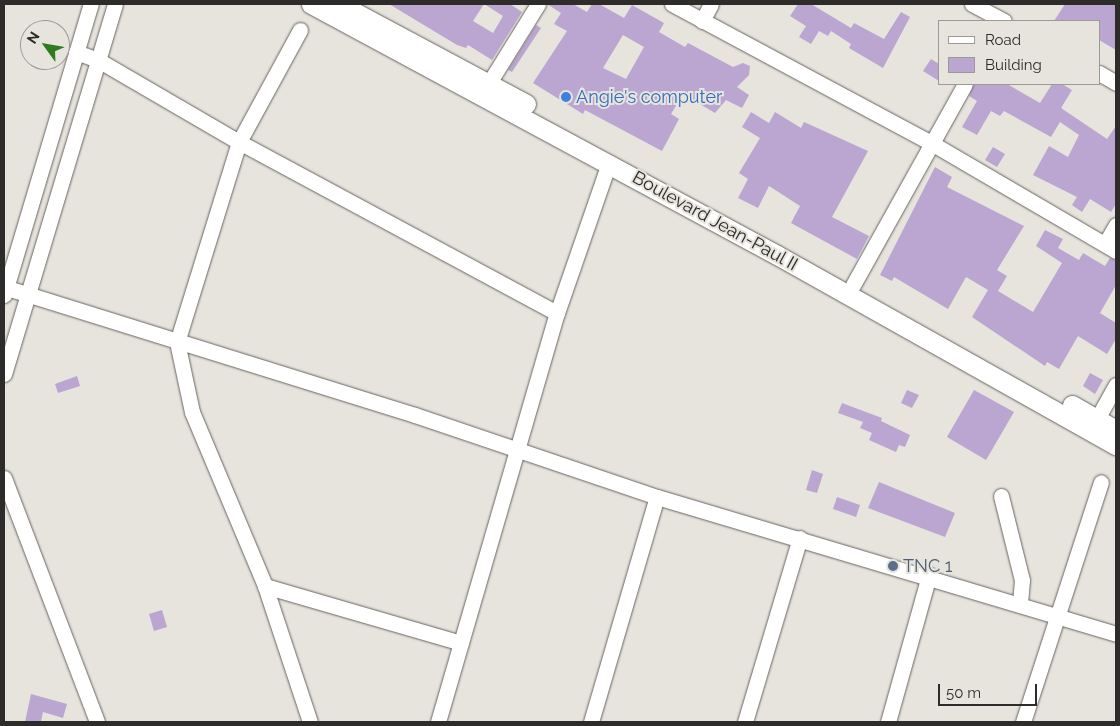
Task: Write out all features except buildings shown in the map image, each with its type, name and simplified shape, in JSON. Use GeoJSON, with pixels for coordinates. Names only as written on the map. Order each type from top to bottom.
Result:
{"type":"FeatureCollection","features":[{"type":"Feature","properties":{"kind":"main road","name":"Boulevard Jean-Paul II"},"geometry":{"type":"LineString","coordinates":[[311,4],[609,163],[1116,444]]}},
{"type":"Feature","properties":{"kind":"main road","name":"Boulevard Jean-Paul II"},"geometry":{"type":"LineString","coordinates":[[339,4],[489,84],[1116,430]]}},
{"type":"Feature","properties":{"kind":"street"},"geometry":{"type":"LineString","coordinates":[[91,4],[4,290],[28,294],[519,450],[657,497],[1020,603],[1116,634]]}},
{"type":"Feature","properties":{"kind":"street"},"geometry":{"type":"LineString","coordinates":[[4,374],[115,4]]}},
{"type":"Feature","properties":{"kind":"street"},"geometry":{"type":"LineString","coordinates":[[489,84],[538,4]]}},
{"type":"Feature","properties":{"kind":"street"},"geometry":{"type":"LineString","coordinates":[[672,4],[933,144],[1111,247],[1116,225]]}},
{"type":"Feature","properties":{"kind":"street"},"geometry":{"type":"LineString","coordinates":[[702,21],[711,4]]}},
{"type":"Feature","properties":{"kind":"street"},"geometry":{"type":"LineString","coordinates":[[972,4],[999,20]]}},
{"type":"Feature","properties":{"kind":"street"},"geometry":{"type":"LineString","coordinates":[[300,30],[240,142],[177,342],[192,412],[264,586],[310,722]]}},
{"type":"Feature","properties":{"kind":"street"},"geometry":{"type":"LineString","coordinates":[[76,52],[98,60],[240,142],[558,313]]}},
{"type":"Feature","properties":{"kind":"street"},"geometry":{"type":"LineString","coordinates":[[1100,74],[1116,83]]}},
{"type":"Feature","properties":{"kind":"street"},"geometry":{"type":"LineString","coordinates":[[853,285],[964,85]]}},
{"type":"Feature","properties":{"kind":"street"},"geometry":{"type":"LineString","coordinates":[[438,722],[558,313],[609,163]]}},
{"type":"Feature","properties":{"kind":"street"},"geometry":{"type":"LineString","coordinates":[[1097,419],[1116,385]]}},
{"type":"Feature","properties":{"kind":"street"},"geometry":{"type":"LineString","coordinates":[[4,478],[97,722]]}},
{"type":"Feature","properties":{"kind":"street"},"geometry":{"type":"LineString","coordinates":[[1023,722],[1056,614],[1101,482]]}},
{"type":"Feature","properties":{"kind":"street"},"geometry":{"type":"LineString","coordinates":[[1001,496],[1022,580],[1020,603]]}},
{"type":"Feature","properties":{"kind":"street"},"geometry":{"type":"LineString","coordinates":[[591,722],[657,497]]}},
{"type":"Feature","properties":{"kind":"street"},"geometry":{"type":"LineString","coordinates":[[745,722],[800,538]]}},
{"type":"Feature","properties":{"kind":"street"},"geometry":{"type":"LineString","coordinates":[[888,722],[929,576]]}},
{"type":"Feature","properties":{"kind":"street"},"geometry":{"type":"LineString","coordinates":[[264,586],[461,643]]}},
{"type":"Feature","properties":{"kind":"place","name":"Angie's computer"},"geometry":{"type":"Point","coordinates":[566,97]}},
{"type":"Feature","properties":{"kind":"place","name":"TNC 1"},"geometry":{"type":"Point","coordinates":[893,566]}}]}
